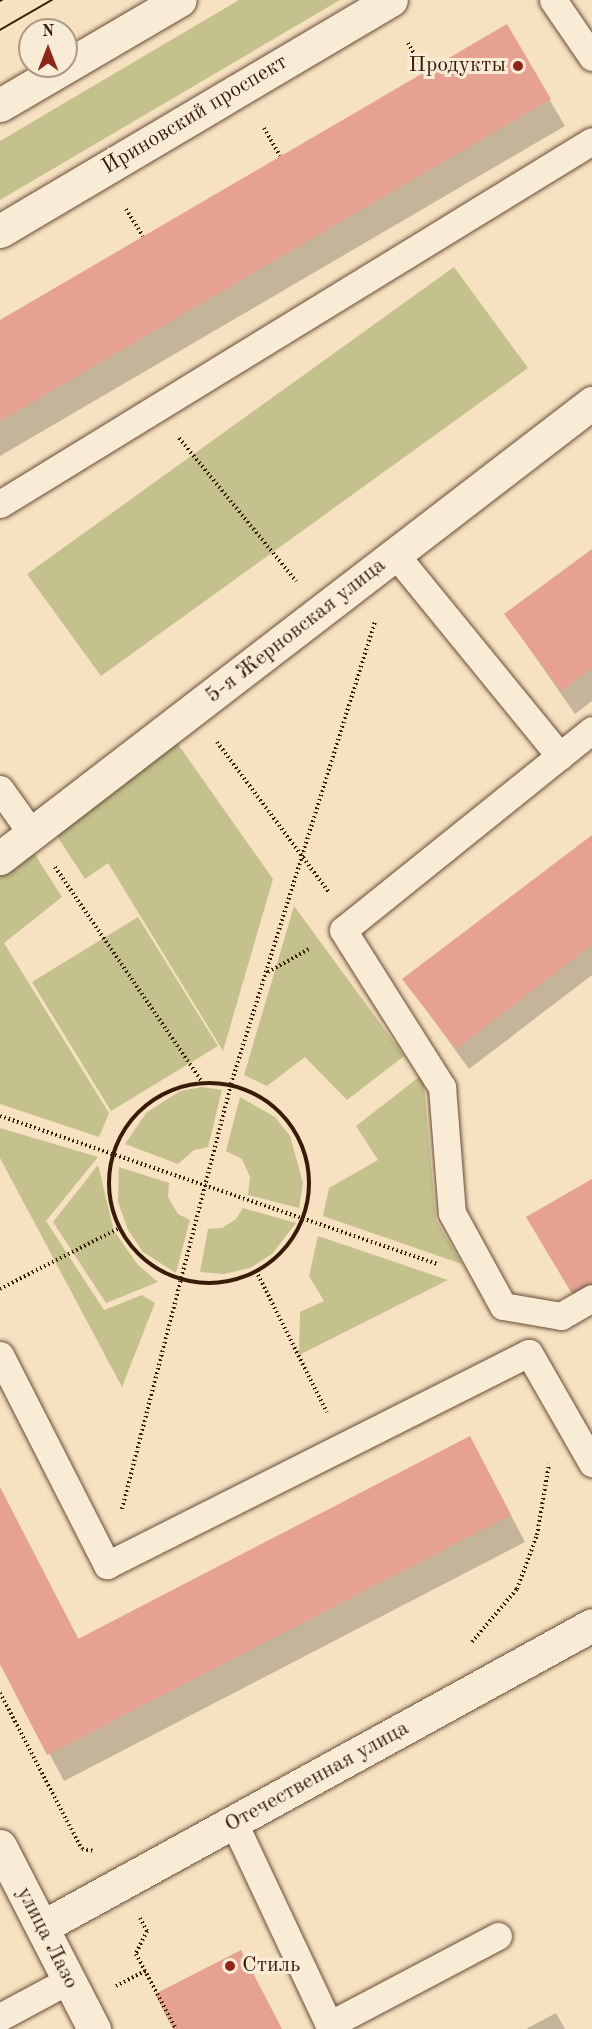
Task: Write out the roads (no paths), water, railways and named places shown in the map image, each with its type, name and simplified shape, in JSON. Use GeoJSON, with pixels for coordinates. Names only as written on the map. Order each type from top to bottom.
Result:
{"type":"FeatureCollection","features":[{"type":"Feature","properties":{"kind":"street"},"geometry":{"type":"LineString","coordinates":[[0,105],[180,0]]}},
{"type":"Feature","properties":{"kind":"street","name":"Ириновский проспект"},"geometry":{"type":"LineString","coordinates":[[0,231],[391,0]]}},
{"type":"Feature","properties":{"kind":"street","name":"5-я Жерновская улица"},"geometry":{"type":"LineString","coordinates":[[0,858],[592,403]]}},
{"type":"Feature","properties":{"kind":"street","name":"Отечественная улица"},"geometry":{"type":"LineString","coordinates":[[42,1927],[590,1631]]}},
{"type":"Feature","properties":{"kind":"street","name":"улица Лазо"},"geometry":{"type":"LineString","coordinates":[[0,1846],[94,2029]]}},
{"type":"Feature","properties":{"kind":"lane"},"geometry":{"type":"LineString","coordinates":[[553,0],[592,57]]}},
{"type":"Feature","properties":{"kind":"lane"},"geometry":{"type":"LineString","coordinates":[[0,504],[592,141]]}},
{"type":"Feature","properties":{"kind":"lane"},"geometry":{"type":"LineString","coordinates":[[395,554],[560,756]]}},
{"type":"Feature","properties":{"kind":"lane"},"geometry":{"type":"LineString","coordinates":[[592,730],[343,930],[442,1087],[452,1213],[503,1306],[561,1316],[592,1298]]}},
{"type":"Feature","properties":{"kind":"lane"},"geometry":{"type":"LineString","coordinates":[[0,789],[32,834]]}},
{"type":"Feature","properties":{"kind":"lane"},"geometry":{"type":"LineString","coordinates":[[0,1355],[107,1565],[529,1353],[592,1463]]}},
{"type":"Feature","properties":{"kind":"lane"},"geometry":{"type":"LineString","coordinates":[[234,1823],[330,2027],[498,1936]]}},
{"type":"Feature","properties":{"kind":"lane"},"geometry":{"type":"LineString","coordinates":[[0,2017],[69,1980]]}},
{"type":"Feature","properties":{"kind":"tram line"},"geometry":{"type":"LineString","coordinates":[[0,30],[52,0]]}},
{"type":"Feature","properties":{"kind":"place","name":"Продукты"},"geometry":{"type":"Point","coordinates":[518,66]}},
{"type":"Feature","properties":{"kind":"place","name":"Стиль"},"geometry":{"type":"Point","coordinates":[230,1966]}}]}
